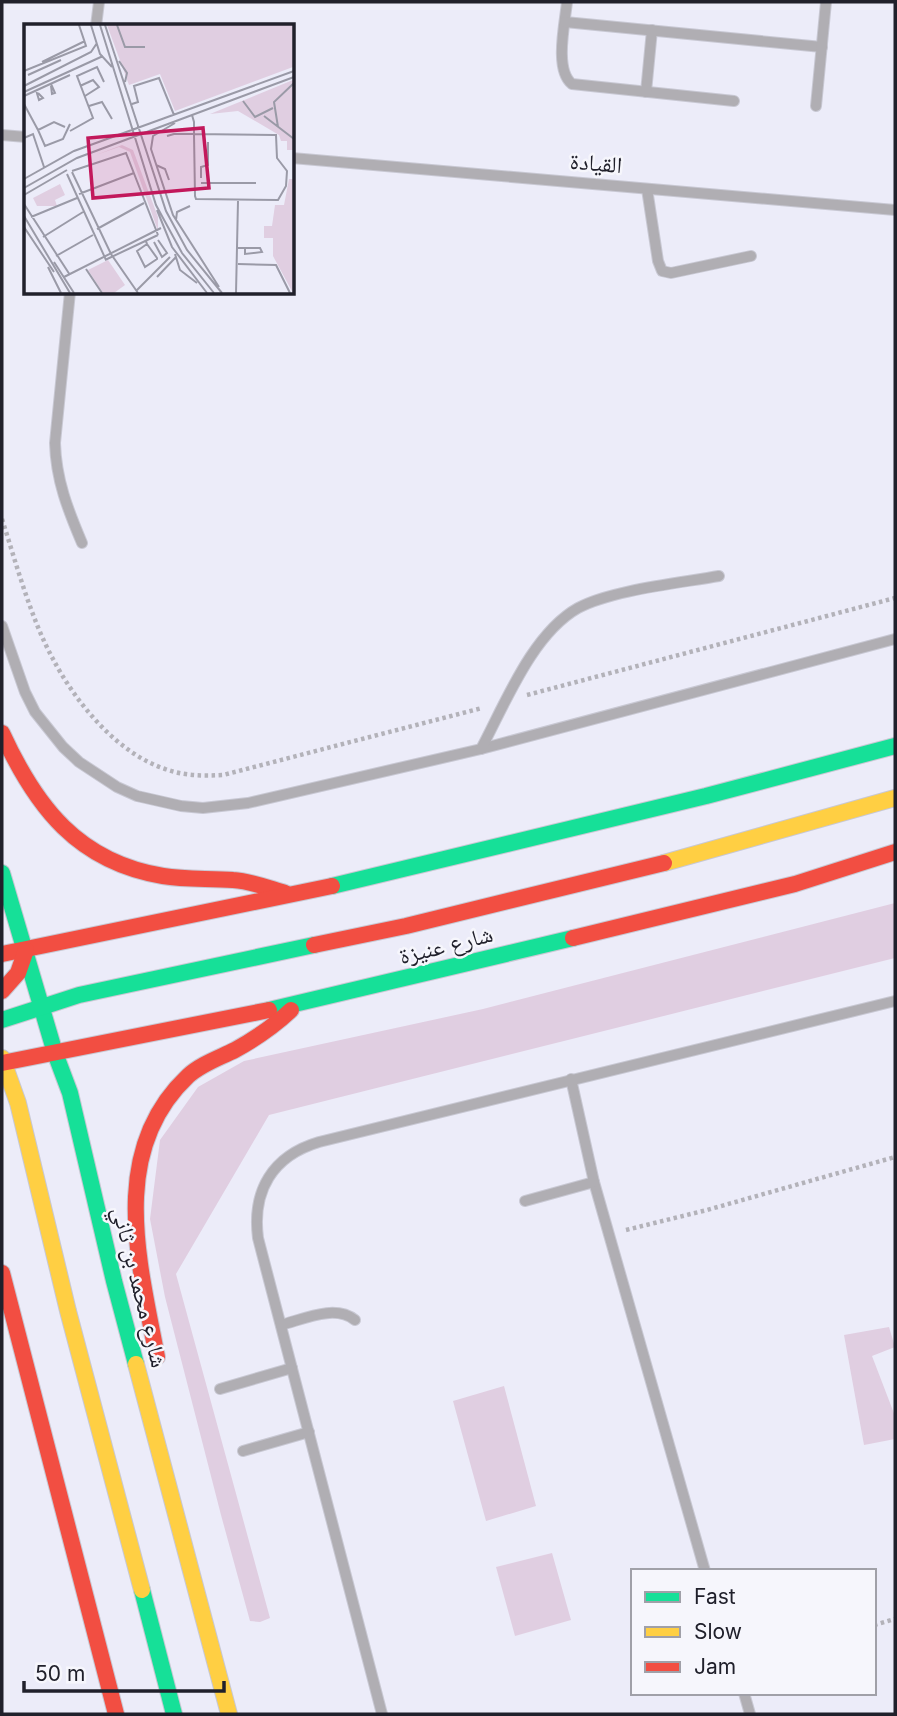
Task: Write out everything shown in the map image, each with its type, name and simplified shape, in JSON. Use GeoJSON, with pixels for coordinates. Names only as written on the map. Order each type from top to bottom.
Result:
{"type":"FeatureCollection","features":[{"type":"Feature","properties":{"kind":"main road"},"geometry":{"type":"LineString","coordinates":[[2,733],[37,801],[54,821],[94,853],[117,865],[139,872],[164,877],[244,881],[293,895]]}},
{"type":"Feature","properties":{"kind":"main road"},"geometry":{"type":"LineString","coordinates":[[2,954],[293,895],[705,796],[895,746]]}},
{"type":"Feature","properties":{"kind":"main road"},"geometry":{"type":"LineString","coordinates":[[4,1015],[79,995],[419,923],[658,864],[895,798]]}},
{"type":"Feature","properties":{"kind":"main road","name":"شارع عنيزة"},"geometry":{"type":"LineString","coordinates":[[2,1061],[55,1054],[297,1005],[795,884],[895,852]]}},
{"type":"Feature","properties":{"kind":"main road","name":"شارع محمد بن ثاني"},"geometry":{"type":"LineString","coordinates":[[2,873],[55,1054],[70,1093],[114,1282],[229,1714]]}},
{"type":"Feature","properties":{"kind":"main road"},"geometry":{"type":"LineString","coordinates":[[2,991],[20,971],[26,950]]}},
{"type":"Feature","properties":{"kind":"main road"},"geometry":{"type":"LineString","coordinates":[[160,1375],[134,1226],[136,1178],[142,1144],[161,1108],[190,1075],[207,1062],[258,1036],[297,1005]]}},
{"type":"Feature","properties":{"kind":"main road"},"geometry":{"type":"LineString","coordinates":[[4,1015],[34,1044],[55,1054]]}},
{"type":"Feature","properties":{"kind":"main road"},"geometry":{"type":"LineString","coordinates":[[2,1061],[18,1103],[68,1311],[174,1714]]}},
{"type":"Feature","properties":{"kind":"main road"},"geometry":{"type":"LineString","coordinates":[[2,1273],[116,1714]]}},
{"type":"Feature","properties":{"kind":"main road"},"geometry":{"type":"LineString","coordinates":[[2,1317],[16,1328]]}},
{"type":"Feature","properties":{"kind":"main road"},"geometry":{"type":"LineString","coordinates":[[166,1414],[169,1428],[167,1483]]}},
{"type":"Feature","properties":{"kind":"lane"},"geometry":{"type":"LineString","coordinates":[[96,24],[99,2]]}},
{"type":"Feature","properties":{"kind":"lane"},"geometry":{"type":"LineString","coordinates":[[567,2],[562,66],[567,79],[579,85],[734,101]]}},
{"type":"Feature","properties":{"kind":"lane"},"geometry":{"type":"LineString","coordinates":[[816,106],[826,2]]}},
{"type":"Feature","properties":{"kind":"lane"},"geometry":{"type":"LineString","coordinates":[[565,22],[822,47]]}},
{"type":"Feature","properties":{"kind":"lane"},"geometry":{"type":"LineString","coordinates":[[646,92],[652,30]]}},
{"type":"Feature","properties":{"kind":"lane"},"geometry":{"type":"LineString","coordinates":[[2,135],[24,136]]}},
{"type":"Feature","properties":{"kind":"lane","name":"القيادة"},"geometry":{"type":"LineString","coordinates":[[294,158],[895,210]]}},
{"type":"Feature","properties":{"kind":"lane"},"geometry":{"type":"LineString","coordinates":[[647,189],[658,261],[662,271],[671,273],[751,256]]}},
{"type":"Feature","properties":{"kind":"lane"},"geometry":{"type":"LineString","coordinates":[[70,294],[55,443],[56,464],[66,504],[82,543]]}},
{"type":"Feature","properties":{"kind":"lane"},"geometry":{"type":"LineString","coordinates":[[481,749],[525,667],[548,633],[578,608],[613,596],[719,576]]}},
{"type":"Feature","properties":{"kind":"lane"},"geometry":{"type":"LineString","coordinates":[[2,626],[25,692],[35,712],[63,747],[79,762],[117,787],[159,802],[203,808],[248,803],[481,749],[895,639]]}},
{"type":"Feature","properties":{"kind":"lane"},"geometry":{"type":"LineString","coordinates":[[382,1714],[256,1224],[265,1183],[282,1161],[293,1152],[318,1142],[895,1000]]}},
{"type":"Feature","properties":{"kind":"lane"},"geometry":{"type":"LineString","coordinates":[[571,1079],[594,1182],[704,1569]]}},
{"type":"Feature","properties":{"kind":"lane"},"geometry":{"type":"LineString","coordinates":[[525,1201],[594,1182]]}},
{"type":"Feature","properties":{"kind":"lane"},"geometry":{"type":"LineString","coordinates":[[281,1325],[334,1312],[349,1315],[355,1320]]}},
{"type":"Feature","properties":{"kind":"lane"},"geometry":{"type":"LineString","coordinates":[[220,1389],[292,1368]]}},
{"type":"Feature","properties":{"kind":"lane"},"geometry":{"type":"LineString","coordinates":[[243,1451],[309,1432]]}},
{"type":"Feature","properties":{"kind":"lane"},"geometry":{"type":"LineString","coordinates":[[745,1695],[750,1714]]}},
{"type":"Feature","properties":{"kind":"path"},"geometry":{"type":"LineString","coordinates":[[2,519],[31,607],[52,658],[74,693],[114,737],[138,755],[165,769],[201,776],[223,775],[895,598]]}},
{"type":"Feature","properties":{"kind":"path"},"geometry":{"type":"LineString","coordinates":[[609,1234],[707,1210],[895,1157]]}},
{"type":"Feature","properties":{"kind":"path"},"geometry":{"type":"LineString","coordinates":[[876,1624],[895,1619]]}},
{"type":"Feature","properties":{"kind":"shaded area"},"geometry":{"type":"Polygon","coordinates":[[[895,903],[895,958],[269,1115],[176,1274],[270,1618],[260,1622],[250,1621],[165,1297],[150,1219],[160,1140],[198,1087],[244,1061],[483,1009],[895,903]]]}},
{"type":"Feature","properties":{"kind":"shaded area"},"geometry":{"type":"Polygon","coordinates":[[[889,1327],[895,1347],[872,1356],[895,1416],[895,1439],[864,1445],[844,1335],[889,1327]]]}},
{"type":"Feature","properties":{"kind":"shaded area"},"geometry":{"type":"Polygon","coordinates":[[[504,1386],[536,1506],[486,1521],[453,1401],[504,1386]]]}},
{"type":"Feature","properties":{"kind":"shaded area"},"geometry":{"type":"Polygon","coordinates":[[[552,1553],[571,1620],[515,1636],[496,1567],[552,1553]]]}},
{"type":"Feature","properties":{"kind":"traffic: fast"},"geometry":{"type":"LineString","coordinates":[[332,886],[706,796],[895,746]]}},
{"type":"Feature","properties":{"kind":"traffic: fast"},"geometry":{"type":"LineString","coordinates":[[2,873],[55,1053],[70,1093],[136,1364]]}},
{"type":"Feature","properties":{"kind":"traffic: fast"},"geometry":{"type":"LineString","coordinates":[[269,1010],[573,938]]}},
{"type":"Feature","properties":{"kind":"traffic: fast"},"geometry":{"type":"LineString","coordinates":[[2,1020],[79,995],[314,945]]}},
{"type":"Feature","properties":{"kind":"traffic: fast"},"geometry":{"type":"LineString","coordinates":[[142,1590],[174,1714]]}},
{"type":"Feature","properties":{"kind":"traffic: slow"},"geometry":{"type":"LineString","coordinates":[[664,863],[895,798]]}},
{"type":"Feature","properties":{"kind":"traffic: slow"},"geometry":{"type":"LineString","coordinates":[[2,1058],[18,1103],[68,1311],[142,1590]]}},
{"type":"Feature","properties":{"kind":"traffic: slow"},"geometry":{"type":"LineString","coordinates":[[136,1364],[229,1714]]}},
{"type":"Feature","properties":{"kind":"traffic: jam"},"geometry":{"type":"LineString","coordinates":[[2,733],[15,760],[45,807],[63,827],[107,858],[133,869],[163,876],[240,881],[285,893]]}},
{"type":"Feature","properties":{"kind":"traffic: jam"},"geometry":{"type":"LineString","coordinates":[[573,938],[795,884],[895,852]]}},
{"type":"Feature","properties":{"kind":"traffic: jam"},"geometry":{"type":"LineString","coordinates":[[314,945],[406,926],[664,863]]}},
{"type":"Feature","properties":{"kind":"traffic: jam"},"geometry":{"type":"LineString","coordinates":[[2,954],[332,886]]}},
{"type":"Feature","properties":{"kind":"traffic: jam"},"geometry":{"type":"LineString","coordinates":[[2,991],[18,973],[26,950]]}},
{"type":"Feature","properties":{"kind":"traffic: jam"},"geometry":{"type":"LineString","coordinates":[[2,1063],[269,1010]]}},
{"type":"Feature","properties":{"kind":"traffic: jam"},"geometry":{"type":"LineString","coordinates":[[157,1357],[143,1284],[136,1209],[138,1173],[147,1138],[163,1106],[188,1076],[257,1037],[291,1010]]}},
{"type":"Feature","properties":{"kind":"traffic: jam"},"geometry":{"type":"LineString","coordinates":[[2,1273],[116,1714]]}}]}
